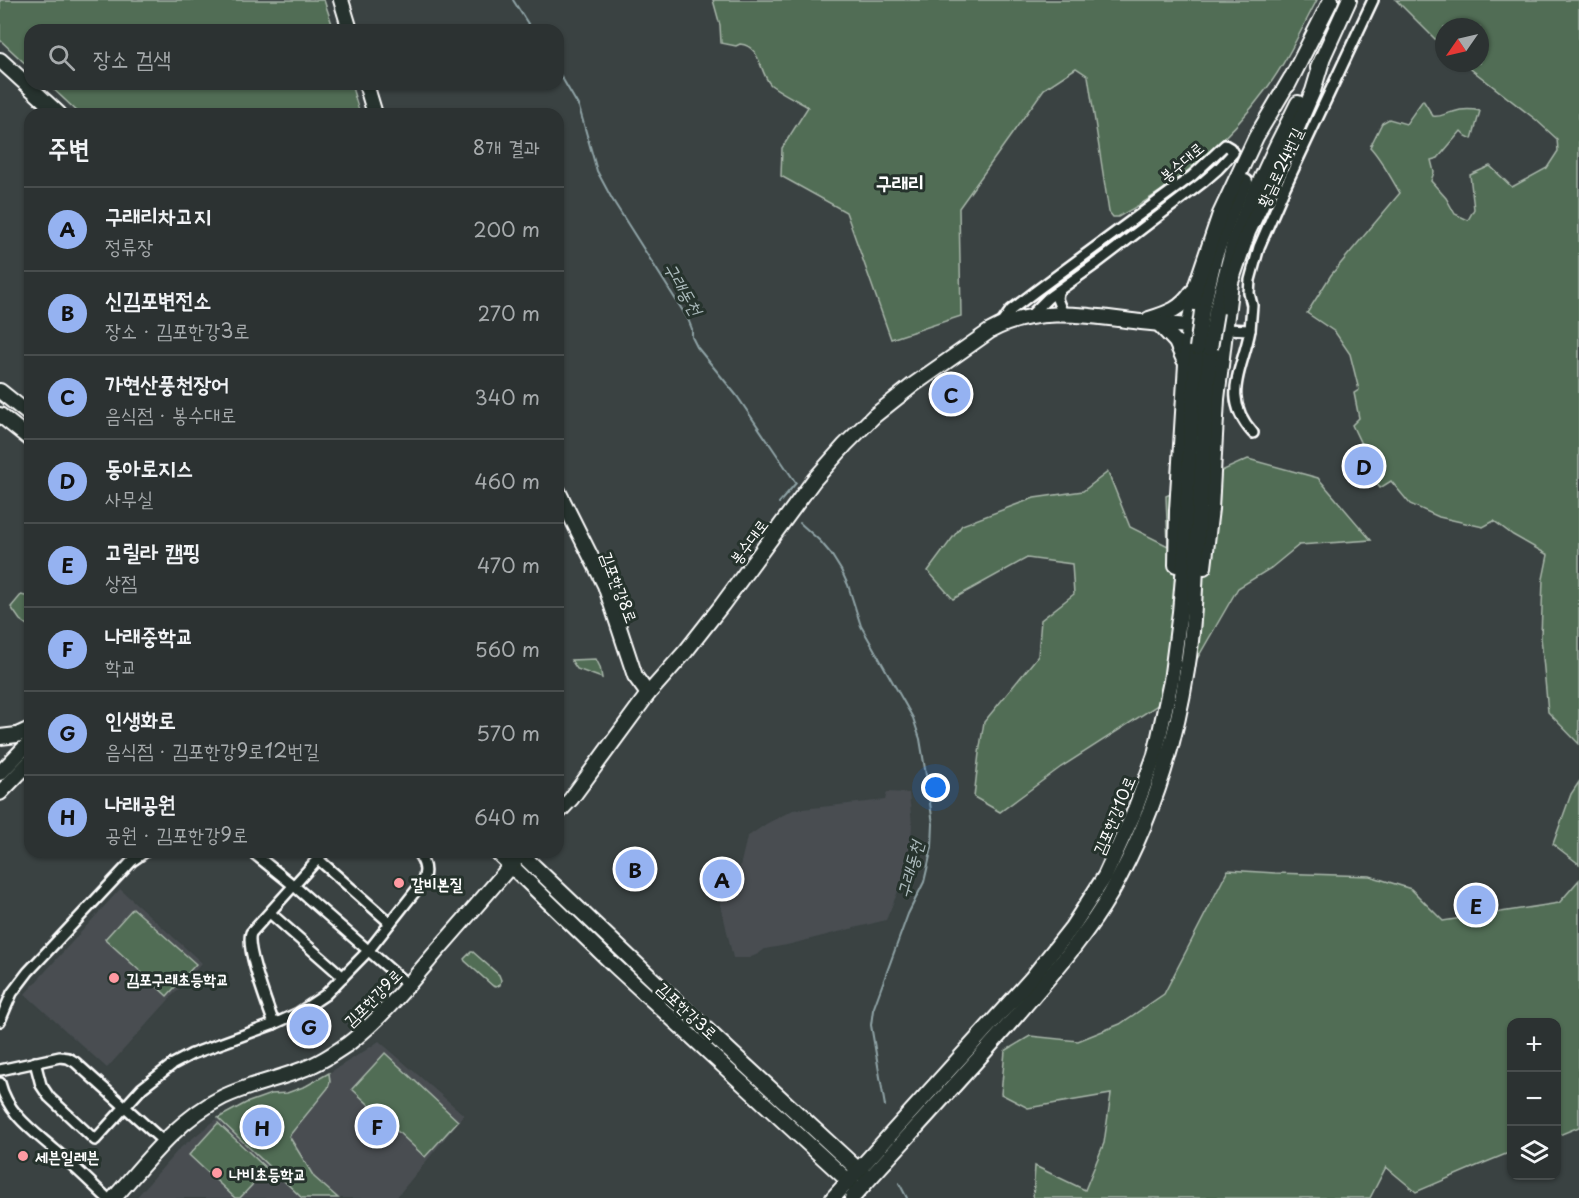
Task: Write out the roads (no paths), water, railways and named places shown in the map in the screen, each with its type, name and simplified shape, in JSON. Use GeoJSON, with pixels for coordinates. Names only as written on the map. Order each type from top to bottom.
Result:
{"type":"FeatureCollection","features":[{"type":"Feature","properties":{"kind":"street"},"geometry":{"type":"LineString","coordinates":[[341,0],[348,24]]}},
{"type":"Feature","properties":{"kind":"street"},"geometry":{"type":"LineString","coordinates":[[1209,311],[1215,256],[1228,219],[1291,78],[1331,0]]}},
{"type":"Feature","properties":{"kind":"street"},"geometry":{"type":"LineString","coordinates":[[1209,311],[1245,214],[1276,147],[1322,61],[1349,0]]}},
{"type":"Feature","properties":{"kind":"street","name":"황금로24번길"},"geometry":{"type":"LineString","coordinates":[[1253,433],[1239,414],[1236,396],[1237,378],[1247,348],[1250,330],[1252,305],[1250,280],[1259,247],[1285,186],[1373,0]]}},
{"type":"Feature","properties":{"kind":"street"},"geometry":{"type":"LineString","coordinates":[[0,60],[24,82]]}},
{"type":"Feature","properties":{"kind":"street"},"geometry":{"type":"LineString","coordinates":[[1187,613],[1207,551],[1217,399],[1231,282],[1248,232],[1294,135],[1313,91],[1322,61]]}},
{"type":"Feature","properties":{"kind":"street"},"geometry":{"type":"LineString","coordinates":[[1141,322],[1172,312],[1180,307],[1192,293],[1220,214],[1256,137],[1291,78]]}},
{"type":"Feature","properties":{"kind":"street"},"geometry":{"type":"LineString","coordinates":[[32,90],[52,108]]}},
{"type":"Feature","properties":{"kind":"street"},"geometry":{"type":"LineString","coordinates":[[368,90],[373,108]]}},
{"type":"Feature","properties":{"kind":"street","name":"봉수대로"},"geometry":{"type":"LineString","coordinates":[[564,807],[648,694],[686,651],[814,480],[857,431],[913,385],[1000,325],[1011,310],[1035,291],[1192,176],[1225,145],[1230,148],[1233,153],[1203,182],[1047,298],[1029,317]]}},
{"type":"Feature","properties":{"kind":"street"},"geometry":{"type":"LineString","coordinates":[[1187,613],[1176,566],[1177,521],[1189,326],[1196,285]]}},
{"type":"Feature","properties":{"kind":"street"},"geometry":{"type":"LineString","coordinates":[[1029,317],[1035,291]]}},
{"type":"Feature","properties":{"kind":"street"},"geometry":{"type":"LineString","coordinates":[[1058,291],[1057,299],[1063,314]]}},
{"type":"Feature","properties":{"kind":"street","name":"김포한강10로"},"geometry":{"type":"LineString","coordinates":[[833,1198],[853,1190],[1031,980],[1072,927],[1104,876],[1133,815],[1155,754],[1187,613],[1186,541],[1190,450],[1209,311]]}},
{"type":"Feature","properties":{"kind":"street","name":"봉수대로"},"geometry":{"type":"LineString","coordinates":[[1000,325],[1029,317],[1063,314],[1224,329]]}},
{"type":"Feature","properties":{"kind":"street"},"geometry":{"type":"LineString","coordinates":[[1158,323],[1176,342],[1186,364]]}},
{"type":"Feature","properties":{"kind":"street"},"geometry":{"type":"LineString","coordinates":[[1224,329],[1250,330]]}},
{"type":"Feature","properties":{"kind":"street"},"geometry":{"type":"LineString","coordinates":[[0,391],[24,410]]}},
{"type":"Feature","properties":{"kind":"street"},"geometry":{"type":"LineString","coordinates":[[0,415],[24,434]]}},
{"type":"Feature","properties":{"kind":"street","name":"김포한강8로"},"geometry":{"type":"LineString","coordinates":[[564,504],[605,585],[635,676],[648,694]]}},
{"type":"Feature","properties":{"kind":"street"},"geometry":{"type":"LineString","coordinates":[[0,737],[24,732]]}},
{"type":"Feature","properties":{"kind":"street"},"geometry":{"type":"LineString","coordinates":[[0,793],[5,771],[24,749]]}},
{"type":"Feature","properties":{"kind":"street"},"geometry":{"type":"LineString","coordinates":[[5,771],[24,764]]}},
{"type":"Feature","properties":{"kind":"street"},"geometry":{"type":"LineString","coordinates":[[0,1021],[12,993],[28,972],[136,858]]}},
{"type":"Feature","properties":{"kind":"street"},"geometry":{"type":"LineString","coordinates":[[259,858],[408,985]]}},
{"type":"Feature","properties":{"kind":"street"},"geometry":{"type":"LineString","coordinates":[[274,1023],[252,954],[249,937],[318,858]]}},
{"type":"Feature","properties":{"kind":"street"},"geometry":{"type":"LineString","coordinates":[[324,858],[390,923]]}},
{"type":"Feature","properties":{"kind":"street"},"geometry":{"type":"LineString","coordinates":[[35,1062],[41,1085],[49,1097],[95,1140],[142,1088],[160,1073],[192,1054],[298,1013],[325,995],[369,950],[416,891],[426,872],[420,858]]}},
{"type":"Feature","properties":{"kind":"street","name":"김포한강3로"},"geometry":{"type":"LineString","coordinates":[[503,858],[853,1190]]}},
{"type":"Feature","properties":{"kind":"street"},"geometry":{"type":"LineString","coordinates":[[511,866],[517,858]]}},
{"type":"Feature","properties":{"kind":"street","name":"김포한강3로"},"geometry":{"type":"LineString","coordinates":[[526,858],[666,992],[864,1175]]}},
{"type":"Feature","properties":{"kind":"street","name":"김포한강9로"},"geometry":{"type":"LineString","coordinates":[[114,1198],[164,1142],[189,1118],[240,1090],[301,1070],[335,1053],[368,1027],[408,985],[511,866]]}},
{"type":"Feature","properties":{"kind":"street"},"geometry":{"type":"LineString","coordinates":[[270,913],[343,977]]}},
{"type":"Feature","properties":{"kind":"street"},"geometry":{"type":"LineString","coordinates":[[0,1070],[60,1057],[68,1058],[164,1142]]}},
{"type":"Feature","properties":{"kind":"street"},"geometry":{"type":"LineString","coordinates":[[0,1083],[7,1102],[15,1113],[107,1198]]}},
{"type":"Feature","properties":{"kind":"waterway","name":"구래동천"},"geometry":{"type":"LineString","coordinates":[[513,0],[528,24]]}},
{"type":"Feature","properties":{"kind":"waterway","name":"구래동천"},"geometry":{"type":"LineString","coordinates":[[564,81],[579,107],[597,171],[612,199],[688,319],[697,347],[737,396],[796,483],[779,503]]}},
{"type":"Feature","properties":{"kind":"waterway","name":"구래동천"},"geometry":{"type":"LineString","coordinates":[[800,523],[820,541],[841,570],[861,626],[913,718],[920,739],[926,775],[933,824],[932,847],[924,882],[908,914],[873,1010],[871,1025],[885,1106]]}},
{"type":"Feature","properties":{"kind":"waterway","name":"구래동천"},"geometry":{"type":"LineString","coordinates":[[899,1183],[907,1198]]}},
{"type":"Feature","properties":{"kind":"place","name":"가현산풍천장어"},"geometry":{"type":"Point","coordinates":[951,394]}},
{"type":"Feature","properties":{"kind":"place","name":"동아로지스"},"geometry":{"type":"Point","coordinates":[1364,466]}},
{"type":"Feature","properties":{"kind":"place","name":"신김포변전소"},"geometry":{"type":"Point","coordinates":[635,869]}},
{"type":"Feature","properties":{"kind":"place","name":"구래리차고지"},"geometry":{"type":"Point","coordinates":[722,879]}},
{"type":"Feature","properties":{"kind":"place","name":"갈비본질"},"geometry":{"type":"Point","coordinates":[399,883]}},
{"type":"Feature","properties":{"kind":"place","name":"고릴라 캠핑"},"geometry":{"type":"Point","coordinates":[1476,905]}},
{"type":"Feature","properties":{"kind":"place","name":"김포구래초등학교"},"geometry":{"type":"Point","coordinates":[114,978]}},
{"type":"Feature","properties":{"kind":"place","name":"인생화로"},"geometry":{"type":"Point","coordinates":[309,1026]}},
{"type":"Feature","properties":{"kind":"place","name":"나래중학교"},"geometry":{"type":"Point","coordinates":[377,1126]}},
{"type":"Feature","properties":{"kind":"place","name":"나래공원"},"geometry":{"type":"Point","coordinates":[262,1127]}},
{"type":"Feature","properties":{"kind":"place","name":"세븐일레븐"},"geometry":{"type":"Point","coordinates":[23,1156]}},
{"type":"Feature","properties":{"kind":"place","name":"나비초등학교"},"geometry":{"type":"Point","coordinates":[217,1173]}},
{"type":"Feature","properties":{"kind":"district","name":"구래리"},"geometry":{"type":"Point","coordinates":[900,182]}}]}
